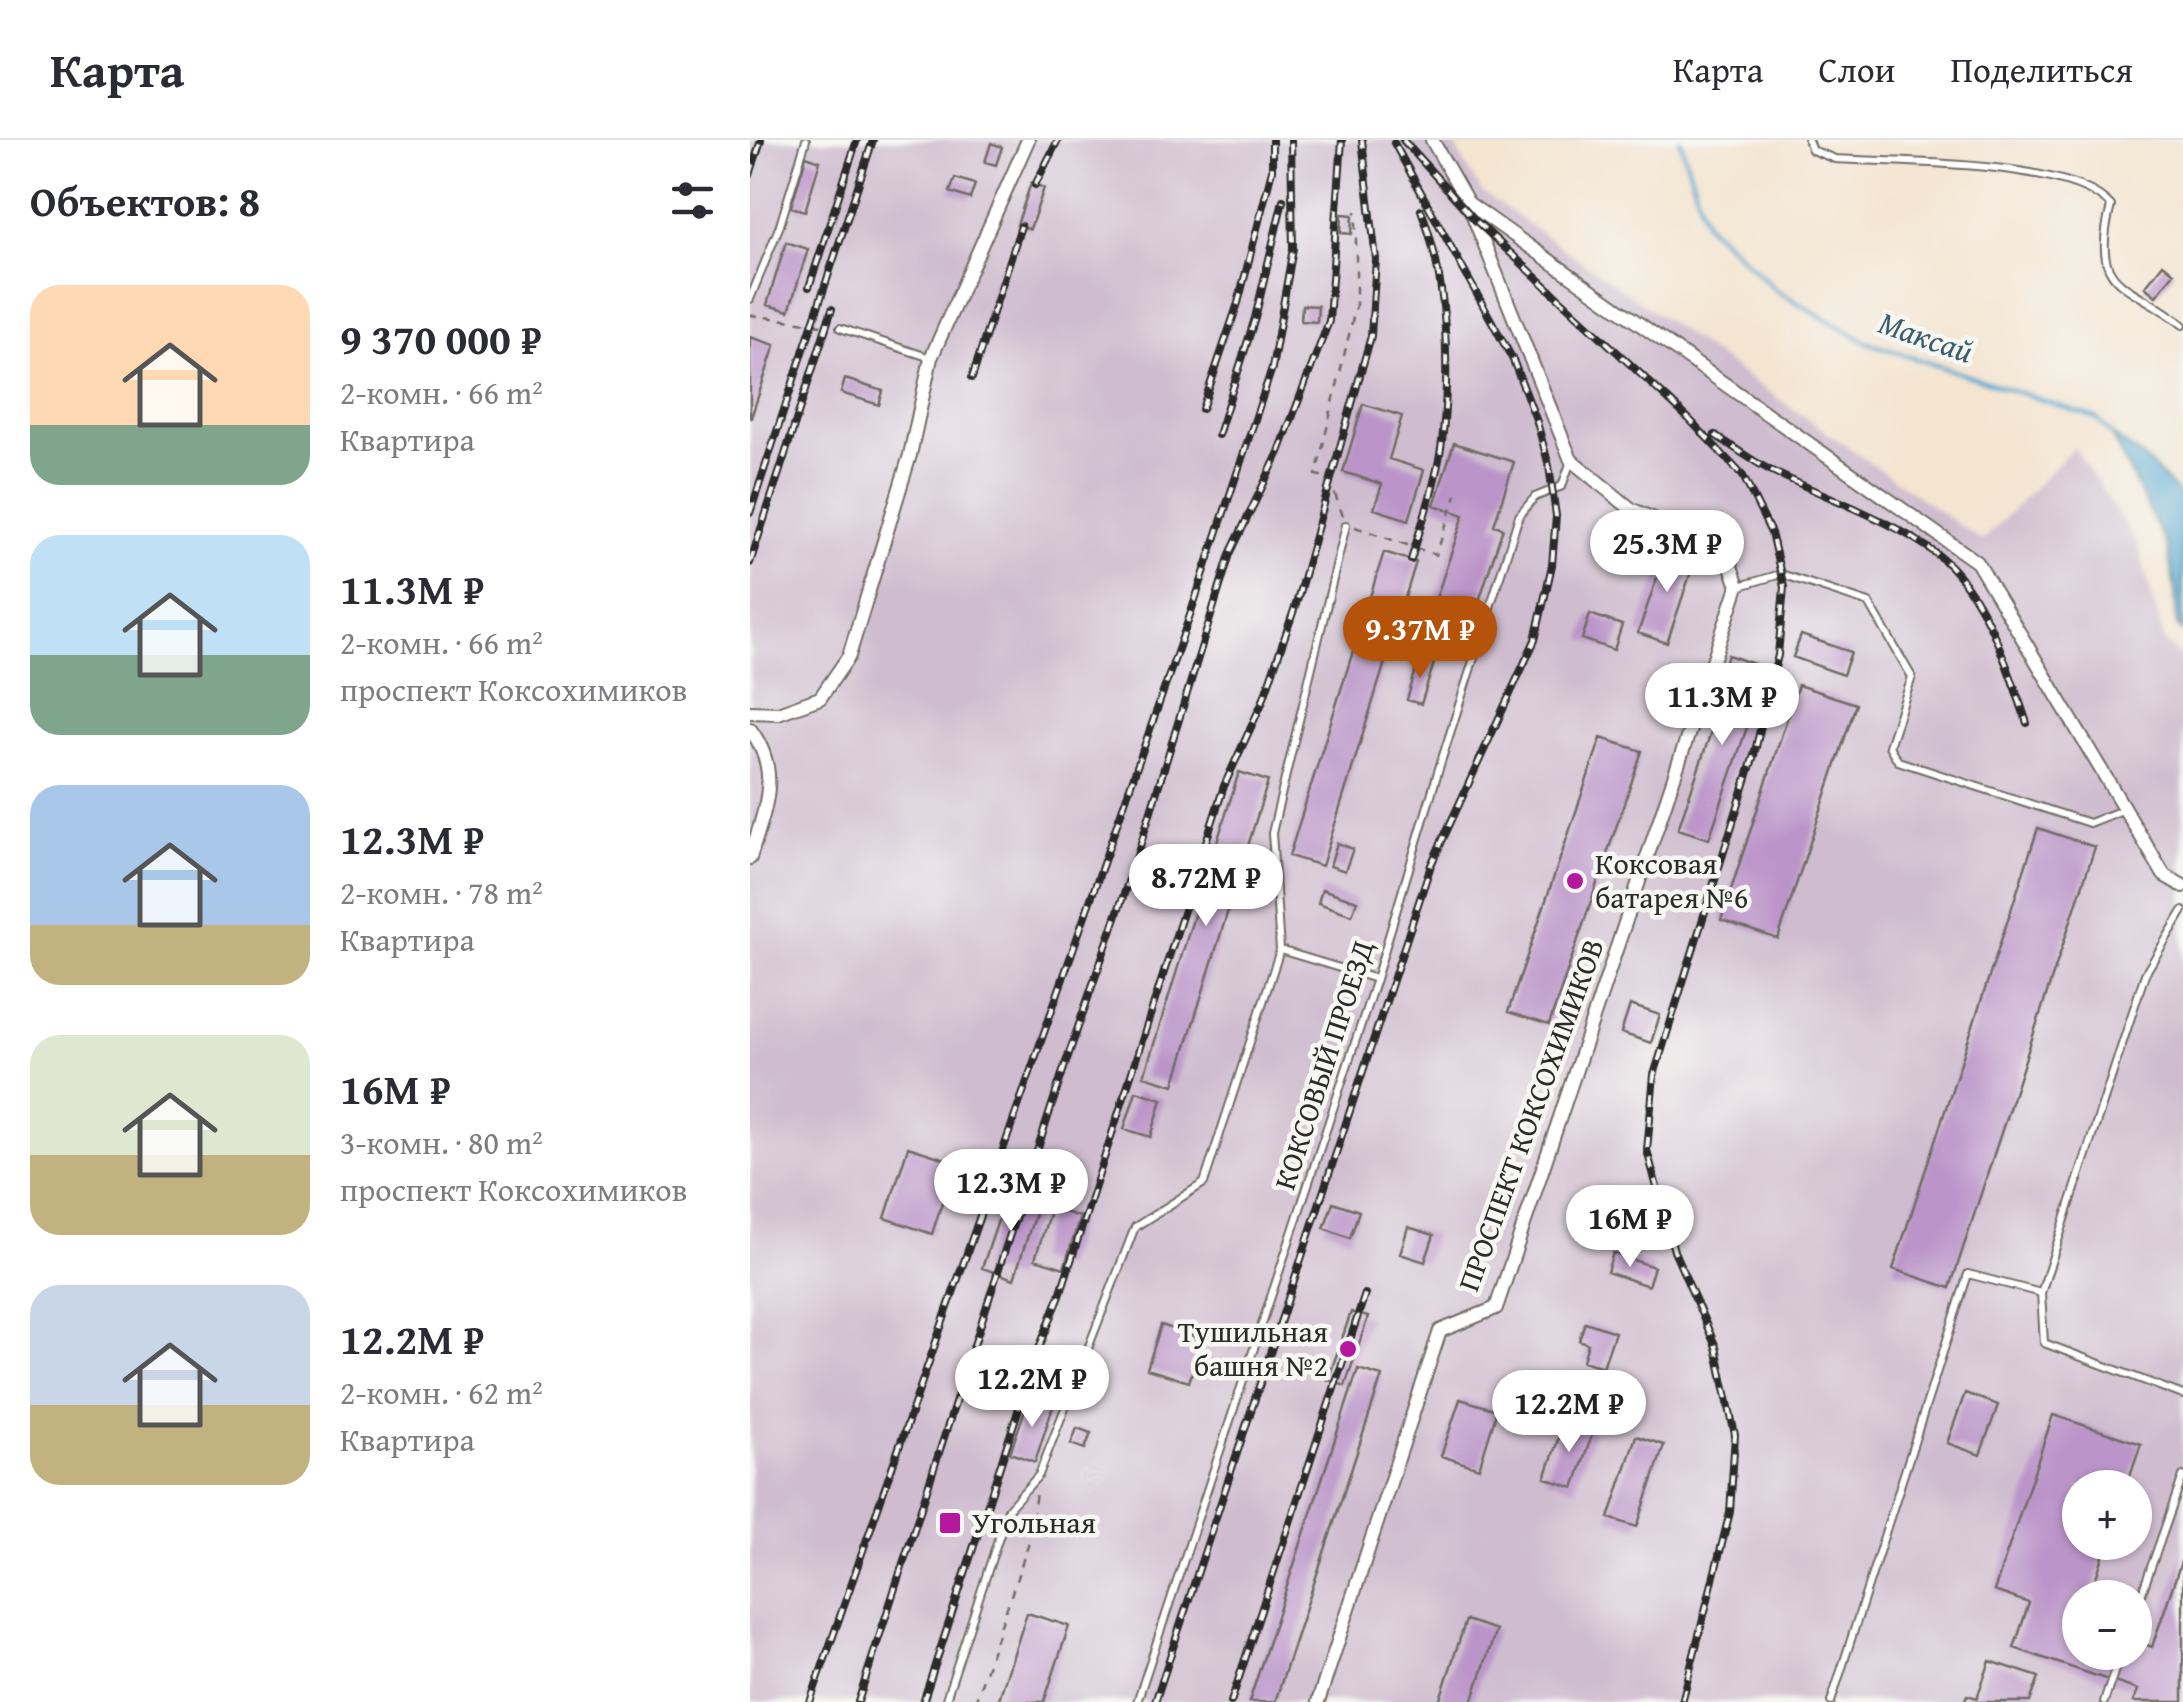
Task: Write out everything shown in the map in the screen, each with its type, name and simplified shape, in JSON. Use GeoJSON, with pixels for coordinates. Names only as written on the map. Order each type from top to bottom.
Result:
{"type":"FeatureCollection","features":[{"type":"Feature","properties":{"kind":"street"},"geometry":{"type":"LineString","coordinates":[[750,712],[778,713],[820,698],[849,656],[910,455],[931,358],[1028,140]]}},
{"type":"Feature","properties":{"kind":"street"},"geometry":{"type":"LineString","coordinates":[[1432,140],[1468,203],[1571,460],[1632,509],[1724,550],[1738,586]]}},
{"type":"Feature","properties":{"kind":"street"},"geometry":{"type":"LineString","coordinates":[[1468,203],[1977,562],[2164,875],[2183,886]]}},
{"type":"Feature","properties":{"kind":"street","name":"ПРОСПЕКТ КОКСОХИМИКОВ"},"geometry":{"type":"LineString","coordinates":[[1318,1702],[1440,1331],[1496,1308],[1738,586]]}},
{"type":"Feature","properties":{"kind":"street"},"geometry":{"type":"LineString","coordinates":[[750,729],[769,764],[767,801],[750,858]]}},
{"type":"Feature","properties":{"kind":"lane"},"geometry":{"type":"LineString","coordinates":[[750,299],[780,225],[806,140]]}},
{"type":"Feature","properties":{"kind":"lane"},"geometry":{"type":"LineString","coordinates":[[1808,140],[1812,150],[1835,159],[2016,170],[2079,184],[2101,194],[2111,206],[2102,237],[2108,271],[2139,299],[2183,324]]}},
{"type":"Feature","properties":{"kind":"lane"},"geometry":{"type":"LineString","coordinates":[[840,328],[931,358]]}},
{"type":"Feature","properties":{"kind":"lane","name":"КОКСОВЫЙ ПРОЕЗД"},"geometry":{"type":"LineString","coordinates":[[1137,1702],[1376,980],[1520,516],[1535,498],[1562,486],[1571,460]]}},
{"type":"Feature","properties":{"kind":"lane"},"geometry":{"type":"LineString","coordinates":[[945,1702],[1008,1509],[1040,1475],[1135,1227],[1204,1182],[1280,950],[1272,833],[1346,524]]}},
{"type":"Feature","properties":{"kind":"lane"},"geometry":{"type":"LineString","coordinates":[[1738,586],[1781,574],[1869,602],[1912,677],[1888,746],[1898,761],[2089,823],[2125,809]]}},
{"type":"Feature","properties":{"kind":"lane"},"geometry":{"type":"LineString","coordinates":[[2183,911],[2145,974],[2042,1294],[2044,1343],[2183,1395]]}},
{"type":"Feature","properties":{"kind":"lane"},"geometry":{"type":"LineString","coordinates":[[1280,950],[1376,980]]}},
{"type":"Feature","properties":{"kind":"lane"},"geometry":{"type":"LineString","coordinates":[[1831,1702],[1968,1274],[2042,1294]]}},
{"type":"Feature","properties":{"kind":"lane"},"geometry":{"type":"LineString","coordinates":[[2147,1580],[2183,1476]]}},
{"type":"Feature","properties":{"kind":"lane"},"geometry":{"type":"LineString","coordinates":[[2104,1702],[2116,1670]]}},
{"type":"Feature","properties":{"kind":"path"},"geometry":{"type":"LineString","coordinates":[[1356,211],[1356,305],[1316,474],[1330,478],[1346,524],[1436,555],[1456,496]]}},
{"type":"Feature","properties":{"kind":"path"},"geometry":{"type":"LineString","coordinates":[[750,315],[840,328]]}},
{"type":"Feature","properties":{"kind":"path"},"geometry":{"type":"LineString","coordinates":[[975,1702],[1028,1545],[1040,1475]]}},
{"type":"Feature","properties":{"kind":"shaded area"},"geometry":{"type":"Polygon","coordinates":[[[750,140],[1451,140],[1481,191],[1982,541],[2074,447],[2138,545],[2164,640],[2183,660],[2183,1702],[750,1702],[750,140]]]}},
{"type":"Feature","properties":{"kind":"water"},"geometry":{"type":"Polygon","coordinates":[[[2110,433],[2145,459],[2183,498],[2183,631],[2177,625],[2167,546],[2110,433]]]}},
{"type":"Feature","properties":{"kind":"building"},"geometry":{"type":"Polygon","coordinates":[[[991,143],[1002,147],[996,165],[985,162],[991,143]]]}},
{"type":"Feature","properties":{"kind":"building"},"geometry":{"type":"Polygon","coordinates":[[[806,156],[820,161],[805,211],[791,207],[806,156]]]}},
{"type":"Feature","properties":{"kind":"building"},"geometry":{"type":"Polygon","coordinates":[[[955,178],[975,184],[970,199],[950,192],[955,178]]]}},
{"type":"Feature","properties":{"kind":"building"},"geometry":{"type":"Polygon","coordinates":[[[1031,183],[1044,188],[1030,229],[1017,225],[1031,183]]]}},
{"type":"Feature","properties":{"kind":"building"},"geometry":{"type":"Polygon","coordinates":[[[1342,214],[1353,215],[1352,234],[1341,233],[1342,214]]]}},
{"type":"Feature","properties":{"kind":"building"},"geometry":{"type":"Polygon","coordinates":[[[786,242],[808,249],[789,311],[767,305],[786,242]]]}},
{"type":"Feature","properties":{"kind":"building"},"geometry":{"type":"Polygon","coordinates":[[[2163,264],[2174,273],[2156,296],[2145,287],[2163,264]]]}},
{"type":"Feature","properties":{"kind":"building"},"geometry":{"type":"Polygon","coordinates":[[[1302,305],[1318,306],[1317,322],[1301,321],[1302,305]]]}},
{"type":"Feature","properties":{"kind":"building"},"geometry":{"type":"Polygon","coordinates":[[[750,337],[775,345],[751,418],[750,418],[750,337]]]}},
{"type":"Feature","properties":{"kind":"building"},"geometry":{"type":"Polygon","coordinates":[[[845,379],[883,391],[879,405],[841,393],[845,379]]]}},
{"type":"Feature","properties":{"kind":"building"},"geometry":{"type":"Polygon","coordinates":[[[1363,404],[1402,416],[1389,459],[1424,470],[1409,520],[1374,509],[1382,484],[1343,472],[1363,404]]]}},
{"type":"Feature","properties":{"kind":"building"},"geometry":{"type":"Polygon","coordinates":[[[1454,443],[1514,462],[1494,525],[1503,528],[1461,656],[1421,643],[1464,515],[1434,505],[1454,443]]]}},
{"type":"Feature","properties":{"kind":"building"},"geometry":{"type":"Polygon","coordinates":[[[1667,548],[1696,557],[1667,643],[1638,633],[1667,548]]]}},
{"type":"Feature","properties":{"kind":"building"},"geometry":{"type":"Polygon","coordinates":[[[1384,552],[1416,562],[1322,866],[1289,856],[1384,552]]]}},
{"type":"Feature","properties":{"kind":"building"},"geometry":{"type":"Polygon","coordinates":[[[1590,614],[1622,625],[1614,650],[1582,639],[1590,614]]]}},
{"type":"Feature","properties":{"kind":"building"},"geometry":{"type":"Polygon","coordinates":[[[1801,635],[1851,652],[1843,675],[1793,657],[1801,635]]]}},
{"type":"Feature","properties":{"kind":"building"},"geometry":{"type":"Polygon","coordinates":[[[1728,655],[1760,666],[1751,690],[1759,692],[1709,839],[1678,829],[1728,682],[1720,679],[1728,655]]]}},
{"type":"Feature","properties":{"kind":"building"},"geometry":{"type":"Polygon","coordinates":[[[1419,659],[1434,663],[1421,704],[1407,700],[1419,659]]]}},
{"type":"Feature","properties":{"kind":"building"},"geometry":{"type":"Polygon","coordinates":[[[1798,685],[1856,704],[1778,939],[1721,920],[1798,685]]]}},
{"type":"Feature","properties":{"kind":"building","name":"Коксовая батарея №6"},"geometry":{"type":"Polygon","coordinates":[[[1601,738],[1642,751],[1549,1025],[1508,1012],[1601,738]]]}},
{"type":"Feature","properties":{"kind":"building"},"geometry":{"type":"Polygon","coordinates":[[[1239,772],[1268,781],[1174,1085],[1144,1076],[1239,772]]]}},
{"type":"Feature","properties":{"kind":"building"},"geometry":{"type":"Polygon","coordinates":[[[2038,828],[2095,847],[1950,1288],[1893,1269],[2038,828]]]}},
{"type":"Feature","properties":{"kind":"building"},"geometry":{"type":"Polygon","coordinates":[[[1337,843],[1353,849],[1345,871],[1330,866],[1337,843]]]}},
{"type":"Feature","properties":{"kind":"building"},"geometry":{"type":"Polygon","coordinates":[[[1322,889],[1357,901],[1352,915],[1318,903],[1322,889]]]}},
{"type":"Feature","properties":{"kind":"building"},"geometry":{"type":"Polygon","coordinates":[[[1630,1005],[1660,1015],[1651,1043],[1621,1033],[1630,1005]]]}},
{"type":"Feature","properties":{"kind":"building"},"geometry":{"type":"Polygon","coordinates":[[[1136,1091],[1162,1099],[1151,1137],[1124,1129],[1136,1091]]]}},
{"type":"Feature","properties":{"kind":"building"},"geometry":{"type":"Polygon","coordinates":[[[908,1147],[955,1162],[932,1234],[885,1218],[908,1147]]]}},
{"type":"Feature","properties":{"kind":"building"},"geometry":{"type":"Polygon","coordinates":[[[1009,1188],[1040,1198],[1014,1279],[982,1268],[1009,1188]]]}},
{"type":"Feature","properties":{"kind":"building"},"geometry":{"type":"Polygon","coordinates":[[[1333,1202],[1359,1211],[1350,1238],[1324,1228],[1333,1202]]]}},
{"type":"Feature","properties":{"kind":"building"},"geometry":{"type":"Polygon","coordinates":[[[1051,1208],[1080,1217],[1064,1268],[1035,1259],[1051,1208]]]}},
{"type":"Feature","properties":{"kind":"building"},"geometry":{"type":"Polygon","coordinates":[[[1408,1227],[1434,1235],[1425,1262],[1400,1254],[1408,1227]]]}},
{"type":"Feature","properties":{"kind":"building"},"geometry":{"type":"Polygon","coordinates":[[[1613,1253],[1654,1267],[1648,1286],[1607,1272],[1613,1253]]]}},
{"type":"Feature","properties":{"kind":"building","name":"Тушильная башня №2"},"geometry":{"type":"Polygon","coordinates":[[[1351,1312],[1368,1317],[1345,1386],[1328,1380],[1351,1312]]]}},
{"type":"Feature","properties":{"kind":"building"},"geometry":{"type":"Polygon","coordinates":[[[1585,1322],[1615,1332],[1603,1367],[1583,1361],[1588,1344],[1579,1340],[1585,1322]]]}},
{"type":"Feature","properties":{"kind":"building"},"geometry":{"type":"Polygon","coordinates":[[[1161,1325],[1203,1339],[1189,1382],[1147,1369],[1161,1325]]]}},
{"type":"Feature","properties":{"kind":"building"},"geometry":{"type":"Polygon","coordinates":[[[1358,1369],[1382,1376],[1275,1702],[1249,1702],[1358,1369]]]}},
{"type":"Feature","properties":{"kind":"building"},"geometry":{"type":"Polygon","coordinates":[[[1965,1393],[1998,1405],[1980,1455],[1947,1443],[1965,1393]]]}},
{"type":"Feature","properties":{"kind":"building"},"geometry":{"type":"Polygon","coordinates":[[[1029,1398],[1053,1406],[1035,1462],[1010,1453],[1029,1398]]]}},
{"type":"Feature","properties":{"kind":"building"},"geometry":{"type":"Polygon","coordinates":[[[1460,1399],[1497,1410],[1479,1468],[1441,1456],[1460,1399]]]}},
{"type":"Feature","properties":{"kind":"building"},"geometry":{"type":"Polygon","coordinates":[[[2053,1415],[2141,1444],[2132,1470],[2062,1470],[2062,1560],[2102,1560],[2095,1580],[2062,1580],[2062,1664],[2014,1648],[2029,1603],[1994,1591],[2053,1415]]]}},
{"type":"Feature","properties":{"kind":"building"},"geometry":{"type":"Polygon","coordinates":[[[1564,1422],[1593,1432],[1574,1488],[1545,1478],[1564,1422]]]}},
{"type":"Feature","properties":{"kind":"building"},"geometry":{"type":"Polygon","coordinates":[[[1077,1428],[1091,1433],[1085,1449],[1071,1444],[1077,1428]]]}},
{"type":"Feature","properties":{"kind":"building"},"geometry":{"type":"Polygon","coordinates":[[[1636,1436],[1664,1445],[1637,1527],[1609,1518],[1636,1436]]]}},
{"type":"Feature","properties":{"kind":"building"},"geometry":{"type":"Polygon","coordinates":[[[2183,1556],[2183,1702],[2133,1702],[2138,1690],[2079,1670],[2152,1670],[2152,1647],[2183,1556]]]}},
{"type":"Feature","properties":{"kind":"building"},"geometry":{"type":"Polygon","coordinates":[[[1027,1613],[1069,1626],[1044,1702],[998,1702],[1027,1613]]]}},
{"type":"Feature","properties":{"kind":"building"},"geometry":{"type":"Polygon","coordinates":[[[1466,1620],[1496,1630],[1472,1702],[1439,1702],[1466,1620]]]}},
{"type":"Feature","properties":{"kind":"building"},"geometry":{"type":"Polygon","coordinates":[[[1990,1661],[2039,1677],[2030,1702],[1964,1702],[1967,1695],[1977,1698],[1990,1661]]]}},
{"type":"Feature","properties":{"kind":"waterway","name":"Максай"},"geometry":{"type":"LineString","coordinates":[[1680,140],[1706,224],[1776,290],[1866,342],[2096,418],[2113,436]]}},
{"type":"Feature","properties":{"kind":"railway"},"geometry":{"type":"LineString","coordinates":[[750,175],[761,140]]}},
{"type":"Feature","properties":{"kind":"railway"},"geometry":{"type":"LineString","coordinates":[[809,287],[857,140]]}},
{"type":"Feature","properties":{"kind":"railway"},"geometry":{"type":"LineString","coordinates":[[750,513],[873,140]]}},
{"type":"Feature","properties":{"kind":"railway"},"geometry":{"type":"LineString","coordinates":[[1035,185],[1058,140]]}},
{"type":"Feature","properties":{"kind":"railway"},"geometry":{"type":"LineString","coordinates":[[1202,409],[1238,303],[1272,170],[1272,140]]}},
{"type":"Feature","properties":{"kind":"railway"},"geometry":{"type":"LineString","coordinates":[[810,1702],[1190,615],[1272,368],[1293,248],[1291,140]]}},
{"type":"Feature","properties":{"kind":"railway"},"geometry":{"type":"LineString","coordinates":[[858,1702],[1136,859],[1230,554],[1279,452],[1329,321],[1342,140]]}},
{"type":"Feature","properties":{"kind":"railway"},"geometry":{"type":"LineString","coordinates":[[923,1702],[1036,1356],[1060,1295],[1224,786],[1262,703],[1296,604],[1371,336],[1376,259],[1362,140]]}},
{"type":"Feature","properties":{"kind":"railway"},"geometry":{"type":"LineString","coordinates":[[1403,140],[1475,220],[1689,419],[1743,476],[1771,533],[1784,587],[1778,655],[1754,755],[1654,1075],[1647,1150],[1674,1251],[1716,1347],[1735,1435],[1730,1512],[1682,1702]]}},
{"type":"Feature","properties":{"kind":"railway"},"geometry":{"type":"LineString","coordinates":[[1155,1702],[1431,865],[1535,640],[1552,565],[1556,516],[1549,466],[1537,422],[1513,360],[1394,143]]}},
{"type":"Feature","properties":{"kind":"railway"},"geometry":{"type":"LineString","coordinates":[[1218,435],[1255,318],[1283,200]]}},
{"type":"Feature","properties":{"kind":"railway"},"geometry":{"type":"LineString","coordinates":[[1411,560],[1438,465],[1446,378],[1441,291],[1421,210]]}},
{"type":"Feature","properties":{"kind":"railway"},"geometry":{"type":"LineString","coordinates":[[972,378],[1021,226]]}},
{"type":"Feature","properties":{"kind":"railway"},"geometry":{"type":"LineString","coordinates":[[750,563],[832,309]]}},
{"type":"Feature","properties":{"kind":"railway"},"geometry":{"type":"LineString","coordinates":[[1715,435],[1766,468],[1880,520],[1938,555],[1954,570],[1982,610],[2027,723]]}},
{"type":"Feature","properties":{"kind":"railway"},"geometry":{"type":"LineString","coordinates":[[1231,1702],[1365,1294]]}},
{"type":"Feature","properties":{"kind":"place","name":"Коксовая батарея №6"},"geometry":{"type":"Point","coordinates":[1575,881]}},
{"type":"Feature","properties":{"kind":"place","name":"Тушильная башня №2"},"geometry":{"type":"Point","coordinates":[1348,1349]}},
{"type":"Feature","properties":{"kind":"place","name":"Угольная"},"geometry":{"type":"Point","coordinates":[950,1523]}}]}
